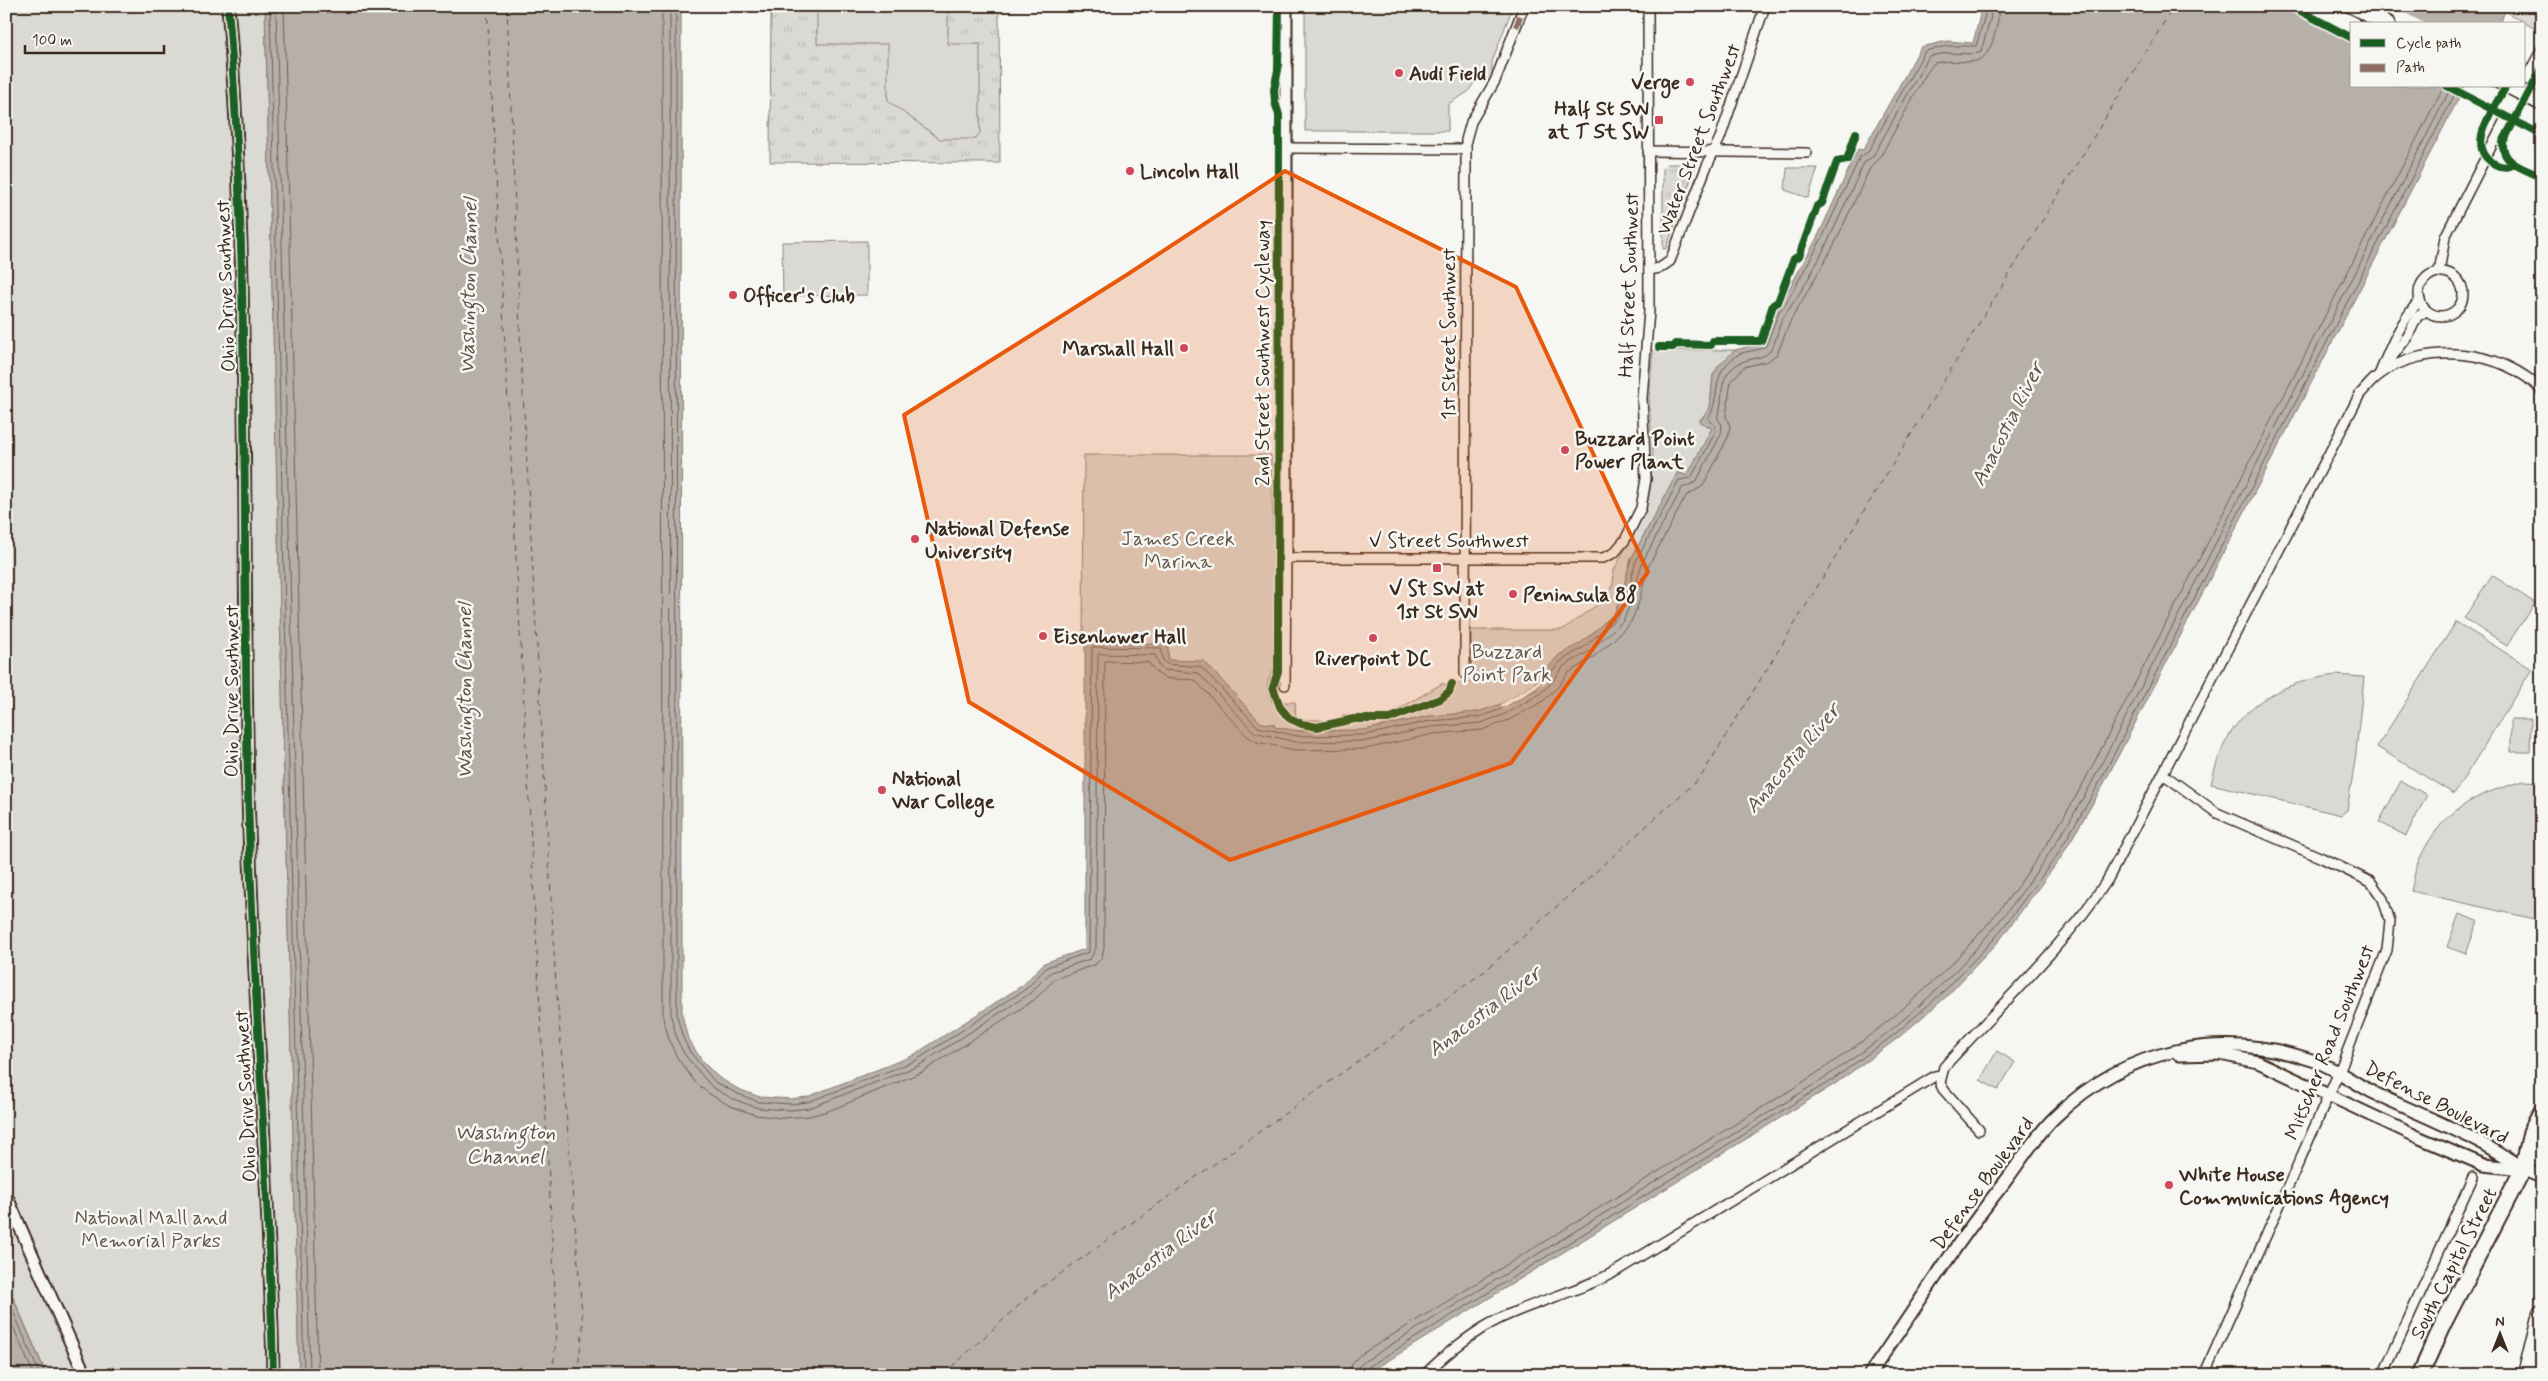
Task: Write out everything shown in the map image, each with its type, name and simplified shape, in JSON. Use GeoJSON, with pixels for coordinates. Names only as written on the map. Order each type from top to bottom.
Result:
{"type":"FeatureCollection","features":[{"type":"Feature","properties":{"kind":"highway"},"geometry":{"type":"LineString","coordinates":[[2527,1375],[2542,1313]]}},
{"type":"Feature","properties":{"kind":"main road"},"geometry":{"type":"LineString","coordinates":[[2317,6],[2350,23]]}},
{"type":"Feature","properties":{"kind":"main road"},"geometry":{"type":"LineString","coordinates":[[2353,6],[2383,22]]}},
{"type":"Feature","properties":{"kind":"main road"},"geometry":{"type":"LineString","coordinates":[[2477,88],[2539,120]]}},
{"type":"Feature","properties":{"kind":"main road"},"geometry":{"type":"LineString","coordinates":[[2513,88],[2542,103]]}},
{"type":"Feature","properties":{"kind":"main road"},"geometry":{"type":"LineString","coordinates":[[2523,1169],[2531,1132],[2542,1111]]}},
{"type":"Feature","properties":{"kind":"main road"},"geometry":{"type":"LineString","coordinates":[[2523,1169],[2542,1144]]}},
{"type":"Feature","properties":{"kind":"main road"},"geometry":{"type":"LineString","coordinates":[[2523,1169],[2542,1178]]}},
{"type":"Feature","properties":{"kind":"main road","name":"South Capitol Street"},"geometry":{"type":"LineString","coordinates":[[2420,1375],[2442,1326],[2523,1169]]}},
{"type":"Feature","properties":{"kind":"street","name":"Ohio Drive Southwest"},"geometry":{"type":"LineString","coordinates":[[228,6],[235,122],[244,362],[249,852],[269,1243],[273,1375]]}},
{"type":"Feature","properties":{"kind":"street"},"geometry":{"type":"LineString","coordinates":[[1285,685],[1286,6]]}},
{"type":"Feature","properties":{"kind":"street","name":"1st Street Southwest"},"geometry":{"type":"LineString","coordinates":[[1465,674],[1466,149],[1468,127],[1495,81],[1524,6]]}},
{"type":"Feature","properties":{"kind":"street","name":"Half Street Southwest"},"geometry":{"type":"LineString","coordinates":[[1612,555],[1622,544],[1639,512],[1645,490],[1647,455],[1642,398],[1649,320],[1648,6]]}},
{"type":"Feature","properties":{"kind":"street","name":"Water Street Southwest"},"geometry":{"type":"LineString","coordinates":[[1649,270],[1660,268],[1670,261],[1714,152],[1766,6]]}},
{"type":"Feature","properties":{"kind":"street"},"geometry":{"type":"LineString","coordinates":[[2526,78],[2542,49]]}},
{"type":"Feature","properties":{"kind":"street"},"geometry":{"type":"LineString","coordinates":[[2439,272],[2444,237],[2521,88]]}},
{"type":"Feature","properties":{"kind":"street"},"geometry":{"type":"LineString","coordinates":[[1286,148],[1466,149]]}},
{"type":"Feature","properties":{"kind":"street"},"geometry":{"type":"LineString","coordinates":[[1648,151],[1807,153]]}},
{"type":"Feature","properties":{"kind":"street"},"geometry":{"type":"LineString","coordinates":[[2439,272],[2446,273],[2457,280],[2463,292],[2460,305],[2456,310],[2444,316],[2426,311],[2420,300],[2419,292],[2426,279],[2439,272]]}},
{"type":"Feature","properties":{"kind":"street"},"geometry":{"type":"LineString","coordinates":[[2379,375],[2397,331],[2408,313],[2420,300]]}},
{"type":"Feature","properties":{"kind":"street"},"geometry":{"type":"LineString","coordinates":[[1979,1130],[1942,1089],[1941,1075],[1944,1068],[2049,952],[2100,891],[2116,866],[2360,394],[2379,375],[2408,336],[2417,317],[2426,311]]}},
{"type":"Feature","properties":{"kind":"street"},"geometry":{"type":"LineString","coordinates":[[2379,375],[2404,362],[2428,356],[2465,355],[2481,357],[2511,368],[2542,391]]}},
{"type":"Feature","properties":{"kind":"street","name":"V Street Southwest"},"geometry":{"type":"LineString","coordinates":[[1286,558],[1603,558],[1612,555]]}},
{"type":"Feature","properties":{"kind":"street","name":"Mitscher Road Southwest"},"geometry":{"type":"LineString","coordinates":[[2163,774],[2217,813],[2322,858],[2371,882],[2383,899],[2390,921],[2387,950],[2339,1072],[2204,1375]]}},
{"type":"Feature","properties":{"kind":"street","name":"Defense Boulevard"},"geometry":{"type":"LineString","coordinates":[[1869,1375],[1974,1220],[2045,1128],[2075,1100],[2098,1083],[2125,1068],[2162,1054],[2196,1046],[2242,1045],[2276,1051],[2314,1061],[2339,1072],[2372,1092],[2491,1147],[2523,1169]]}},
{"type":"Feature","properties":{"kind":"street","name":"Defense Boulevard"},"geometry":{"type":"LineString","coordinates":[[2162,1054],[2220,1054],[2241,1057],[2290,1076],[2328,1096],[2484,1165],[2523,1169]]}},
{"type":"Feature","properties":{"kind":"street"},"geometry":{"type":"LineString","coordinates":[[1424,1375],[1457,1346],[1490,1324],[1581,1289],[1618,1270],[1935,1076],[1941,1075]]}},
{"type":"Feature","properties":{"kind":"street"},"geometry":{"type":"LineString","coordinates":[[2383,1375],[2473,1177]]}},
{"type":"Feature","properties":{"kind":"street"},"geometry":{"type":"LineString","coordinates":[[6,1195],[85,1375]]}},
{"type":"Feature","properties":{"kind":"highlighted area"},"geometry":{"type":"Polygon","coordinates":[[[1285,171],[1516,287],[1648,572],[1511,763],[1230,860],[969,702],[904,415],[1125,276],[1285,171]]]}},
{"type":"Feature","properties":{"kind":"green space","name":"National Mall and Memorial Parks"},"geometry":{"type":"Polygon","coordinates":[[[6,6],[265,6],[299,1375],[47,1375],[6,1281],[6,6]]]}},
{"type":"Feature","properties":{"kind":"green space"},"geometry":{"type":"Polygon","coordinates":[[[771,6],[999,6],[1000,163],[770,162],[771,6]]]}},
{"type":"Feature","properties":{"kind":"green space"},"geometry":{"type":"Polygon","coordinates":[[[817,6],[948,6],[948,44],[980,44],[980,133],[975,139],[940,139],[888,101],[888,44],[817,44],[817,6]]]}},
{"type":"Feature","properties":{"kind":"green space","name":"Audi Field"},"geometry":{"type":"Polygon","coordinates":[[[1305,6],[1513,6],[1492,62],[1492,82],[1477,78],[1468,92],[1448,104],[1448,131],[1305,131],[1305,6]]]}},
{"type":"Feature","properties":{"kind":"green space"},"geometry":{"type":"Polygon","coordinates":[[[2507,6],[2542,6],[2542,33],[2526,22],[2506,12],[2507,6]]]}},
{"type":"Feature","properties":{"kind":"green space"},"geometry":{"type":"Polygon","coordinates":[[[1667,164],[1691,164],[1695,168],[1666,249],[1663,249],[1663,168],[1667,164]]]}},
{"type":"Feature","properties":{"kind":"green space"},"geometry":{"type":"Polygon","coordinates":[[[1787,168],[1818,168],[1808,198],[1785,190],[1787,168]]]}},
{"type":"Feature","properties":{"kind":"green space"},"geometry":{"type":"Polygon","coordinates":[[[867,241],[867,295],[783,296],[782,242],[867,241]]]}},
{"type":"Feature","properties":{"kind":"green space","name":"James Creek Marina"},"geometry":{"type":"Polygon","coordinates":[[[1653,350],[1735,350],[1713,375],[1710,408],[1699,421],[1712,428],[1687,476],[1678,472],[1631,559],[1620,600],[1614,614],[1581,643],[1559,655],[1533,685],[1501,704],[1478,712],[1430,716],[1365,730],[1298,731],[1274,727],[1274,724],[1261,723],[1204,662],[1168,660],[1168,644],[1083,642],[1084,455],[1271,455],[1274,562],[1273,669],[1267,685],[1272,702],[1295,702],[1296,719],[1337,721],[1342,720],[1342,715],[1389,715],[1443,683],[1445,685],[1473,681],[1476,673],[1471,665],[1471,630],[1562,630],[1605,599],[1613,584],[1614,570],[1646,509],[1650,489],[1653,459],[1649,399],[1653,350]]]}},
{"type":"Feature","properties":{"kind":"green space"},"geometry":{"type":"Polygon","coordinates":[[[2492,575],[2535,603],[2507,645],[2464,618],[2492,575]]]}},
{"type":"Feature","properties":{"kind":"green space"},"geometry":{"type":"Polygon","coordinates":[[[2456,622],[2532,669],[2454,794],[2377,747],[2456,622]]]}},
{"type":"Feature","properties":{"kind":"green space"},"geometry":{"type":"Polygon","coordinates":[[[2336,675],[2364,677],[2355,761],[2347,810],[2341,815],[2211,784],[2227,739],[2239,721],[2254,707],[2271,695],[2290,686],[2312,679],[2336,675]]]}},
{"type":"Feature","properties":{"kind":"green space"},"geometry":{"type":"Polygon","coordinates":[[[2511,719],[2531,719],[2530,752],[2511,752],[2511,719]]]}},
{"type":"Feature","properties":{"kind":"green space"},"geometry":{"type":"Polygon","coordinates":[[[2401,781],[2427,795],[2406,836],[2379,822],[2401,781]]]}},
{"type":"Feature","properties":{"kind":"green space"},"geometry":{"type":"Polygon","coordinates":[[[2524,781],[2542,782],[2542,918],[2539,920],[2411,891],[2420,858],[2429,841],[2450,816],[2475,798],[2524,781]]]}},
{"type":"Feature","properties":{"kind":"green space"},"geometry":{"type":"Polygon","coordinates":[[[2459,914],[2478,921],[2466,954],[2447,947],[2459,914]]]}},
{"type":"Feature","properties":{"kind":"green space"},"geometry":{"type":"Polygon","coordinates":[[[1997,1051],[2015,1062],[1998,1090],[1980,1080],[1997,1051]]]}},
{"type":"Feature","properties":{"kind":"water"},"geometry":{"type":"Polygon","coordinates":[[[265,6],[681,6],[682,1015],[688,1039],[703,1062],[718,1077],[738,1089],[760,1097],[791,1099],[807,1097],[912,1056],[1023,985],[1044,963],[1085,949],[1085,642],[1168,644],[1168,660],[1204,661],[1261,723],[1274,724],[1274,727],[1298,731],[1365,730],[1430,716],[1478,712],[1501,704],[1533,685],[1559,655],[1581,643],[1614,614],[1620,600],[1631,559],[1678,472],[1687,476],[1712,428],[1699,422],[1710,408],[1713,375],[1719,365],[1735,350],[1762,343],[1775,307],[1780,305],[1818,236],[1858,149],[1863,150],[1921,47],[1947,41],[1973,43],[1980,15],[1972,6],[2507,6],[2501,22],[2350,22],[2350,88],[2464,88],[2100,791],[2060,859],[1999,941],[1946,997],[1898,1038],[1835,1084],[1365,1375],[299,1375],[265,6]]]}},
{"type":"Feature","properties":{"kind":"water"},"geometry":{"type":"Polygon","coordinates":[[[6,1281],[46,1375],[6,1375],[6,1281]]]}},
{"type":"Feature","properties":{"kind":"pier"},"geometry":{"type":"Polygon","coordinates":[[[2278,6],[2392,6],[2422,22],[2350,22],[2350,43],[2278,6]]]}},
{"type":"Feature","properties":{"kind":"pier"},"geometry":{"type":"Polygon","coordinates":[[[1544,674],[1549,680],[1503,710],[1501,704],[1533,685],[1544,674]]]}},
{"type":"Feature","properties":{"kind":"ferry route"},"geometry":{"type":"LineString","coordinates":[[487,6],[557,1331],[552,1375]]}},
{"type":"Feature","properties":{"kind":"ferry route"},"geometry":{"type":"LineString","coordinates":[[507,6],[521,357],[555,970],[583,1327],[577,1375]]}},
{"type":"Feature","properties":{"kind":"ferry route"},"geometry":{"type":"LineString","coordinates":[[943,1375],[1029,1296],[1485,971],[1700,778],[2174,6]]}},
{"type":"Feature","properties":{"kind":"marked path"},"geometry":{"type":"LineString","coordinates":[[1516,27],[1524,6]]}},
{"type":"Feature","properties":{"kind":"cycle path"},"geometry":{"type":"LineString","coordinates":[[228,6],[240,202],[250,863],[268,1229],[273,1375]]}},
{"type":"Feature","properties":{"kind":"cycle path","name":"2nd Street Southwest Cycleway"},"geometry":{"type":"LineString","coordinates":[[1279,6],[1278,70],[1274,90],[1279,115],[1278,671],[1273,687],[1280,707],[1289,718],[1302,724],[1317,727],[1354,719],[1388,719],[1440,699],[1449,692],[1452,684]]}},
{"type":"Feature","properties":{"kind":"cycle path"},"geometry":{"type":"LineString","coordinates":[[2291,6],[2350,37]]}},
{"type":"Feature","properties":{"kind":"cycle path"},"geometry":{"type":"LineString","coordinates":[[2542,68],[2503,142],[2503,149],[2510,161],[2542,177]]}},
{"type":"Feature","properties":{"kind":"cycle path"},"geometry":{"type":"LineString","coordinates":[[2451,88],[2542,135]]}},
{"type":"Feature","properties":{"kind":"cycle path"},"geometry":{"type":"LineString","coordinates":[[2505,88],[2484,127],[2482,148],[2486,157],[2495,164],[2504,167],[2514,164]]}},
{"type":"Feature","properties":{"kind":"cycle path"},"geometry":{"type":"LineString","coordinates":[[1659,347],[1673,347],[1675,344],[1711,345],[1713,341],[1761,341],[1773,305],[1778,302],[1794,259],[1799,256],[1817,206],[1822,203],[1837,162],[1847,160],[1856,133]]}},
{"type":"Feature","properties":{"kind":"place","name":"Audi Field"},"geometry":{"type":"Point","coordinates":[1399,73]}},
{"type":"Feature","properties":{"kind":"place","name":"Verge"},"geometry":{"type":"Point","coordinates":[1690,82]}},
{"type":"Feature","properties":{"kind":"place","name":"Half St SW at T St SW"},"geometry":{"type":"Point","coordinates":[1659,120]}},
{"type":"Feature","properties":{"kind":"place","name":"Lincoln Hall"},"geometry":{"type":"Point","coordinates":[1130,171]}},
{"type":"Feature","properties":{"kind":"place","name":"Officer's Club"},"geometry":{"type":"Point","coordinates":[733,295]}},
{"type":"Feature","properties":{"kind":"place","name":"Marshall Hall"},"geometry":{"type":"Point","coordinates":[1184,348]}},
{"type":"Feature","properties":{"kind":"place","name":"Buzzard Point Power Plant"},"geometry":{"type":"Point","coordinates":[1565,450]}},
{"type":"Feature","properties":{"kind":"place","name":"National Defense University"},"geometry":{"type":"Point","coordinates":[915,539]}},
{"type":"Feature","properties":{"kind":"place","name":"V St SW at 1st St SW"},"geometry":{"type":"Point","coordinates":[1437,568]}},
{"type":"Feature","properties":{"kind":"place","name":"Peninsula 88"},"geometry":{"type":"Point","coordinates":[1513,594]}},
{"type":"Feature","properties":{"kind":"place","name":"Eisenhower Hall"},"geometry":{"type":"Point","coordinates":[1043,636]}},
{"type":"Feature","properties":{"kind":"place","name":"Riverpoint DC"},"geometry":{"type":"Point","coordinates":[1373,638]}},
{"type":"Feature","properties":{"kind":"place","name":"National War College"},"geometry":{"type":"Point","coordinates":[882,790]}},
{"type":"Feature","properties":{"kind":"place","name":"White House Communications Agency"},"geometry":{"type":"Point","coordinates":[2169,1185]}},
{"type":"Feature","properties":{"kind":"water label","name":"Washington Channel"},"geometry":{"type":"Point","coordinates":[468,286]}},
{"type":"Feature","properties":{"kind":"water label","name":"Anacostia River"},"geometry":{"type":"Point","coordinates":[2007,424]}},
{"type":"Feature","properties":{"kind":"water label","name":"Washington Channel"},"geometry":{"type":"Point","coordinates":[464,691]}},
{"type":"Feature","properties":{"kind":"water label","name":"Anacostia River"},"geometry":{"type":"Point","coordinates":[1792,758]}},
{"type":"Feature","properties":{"kind":"water label","name":"Anacostia River"},"geometry":{"type":"Point","coordinates":[1484,1011]}},
{"type":"Feature","properties":{"kind":"water label","name":"Washington Channel"},"geometry":{"type":"Point","coordinates":[505,1144]}},
{"type":"Feature","properties":{"kind":"water label","name":"Anacostia River"},"geometry":{"type":"Point","coordinates":[1160,1254]}},
{"type":"Feature","properties":{"kind":"park label","name":"Buzzard Point Park"},"geometry":{"type":"Point","coordinates":[1507,662]}}]}
